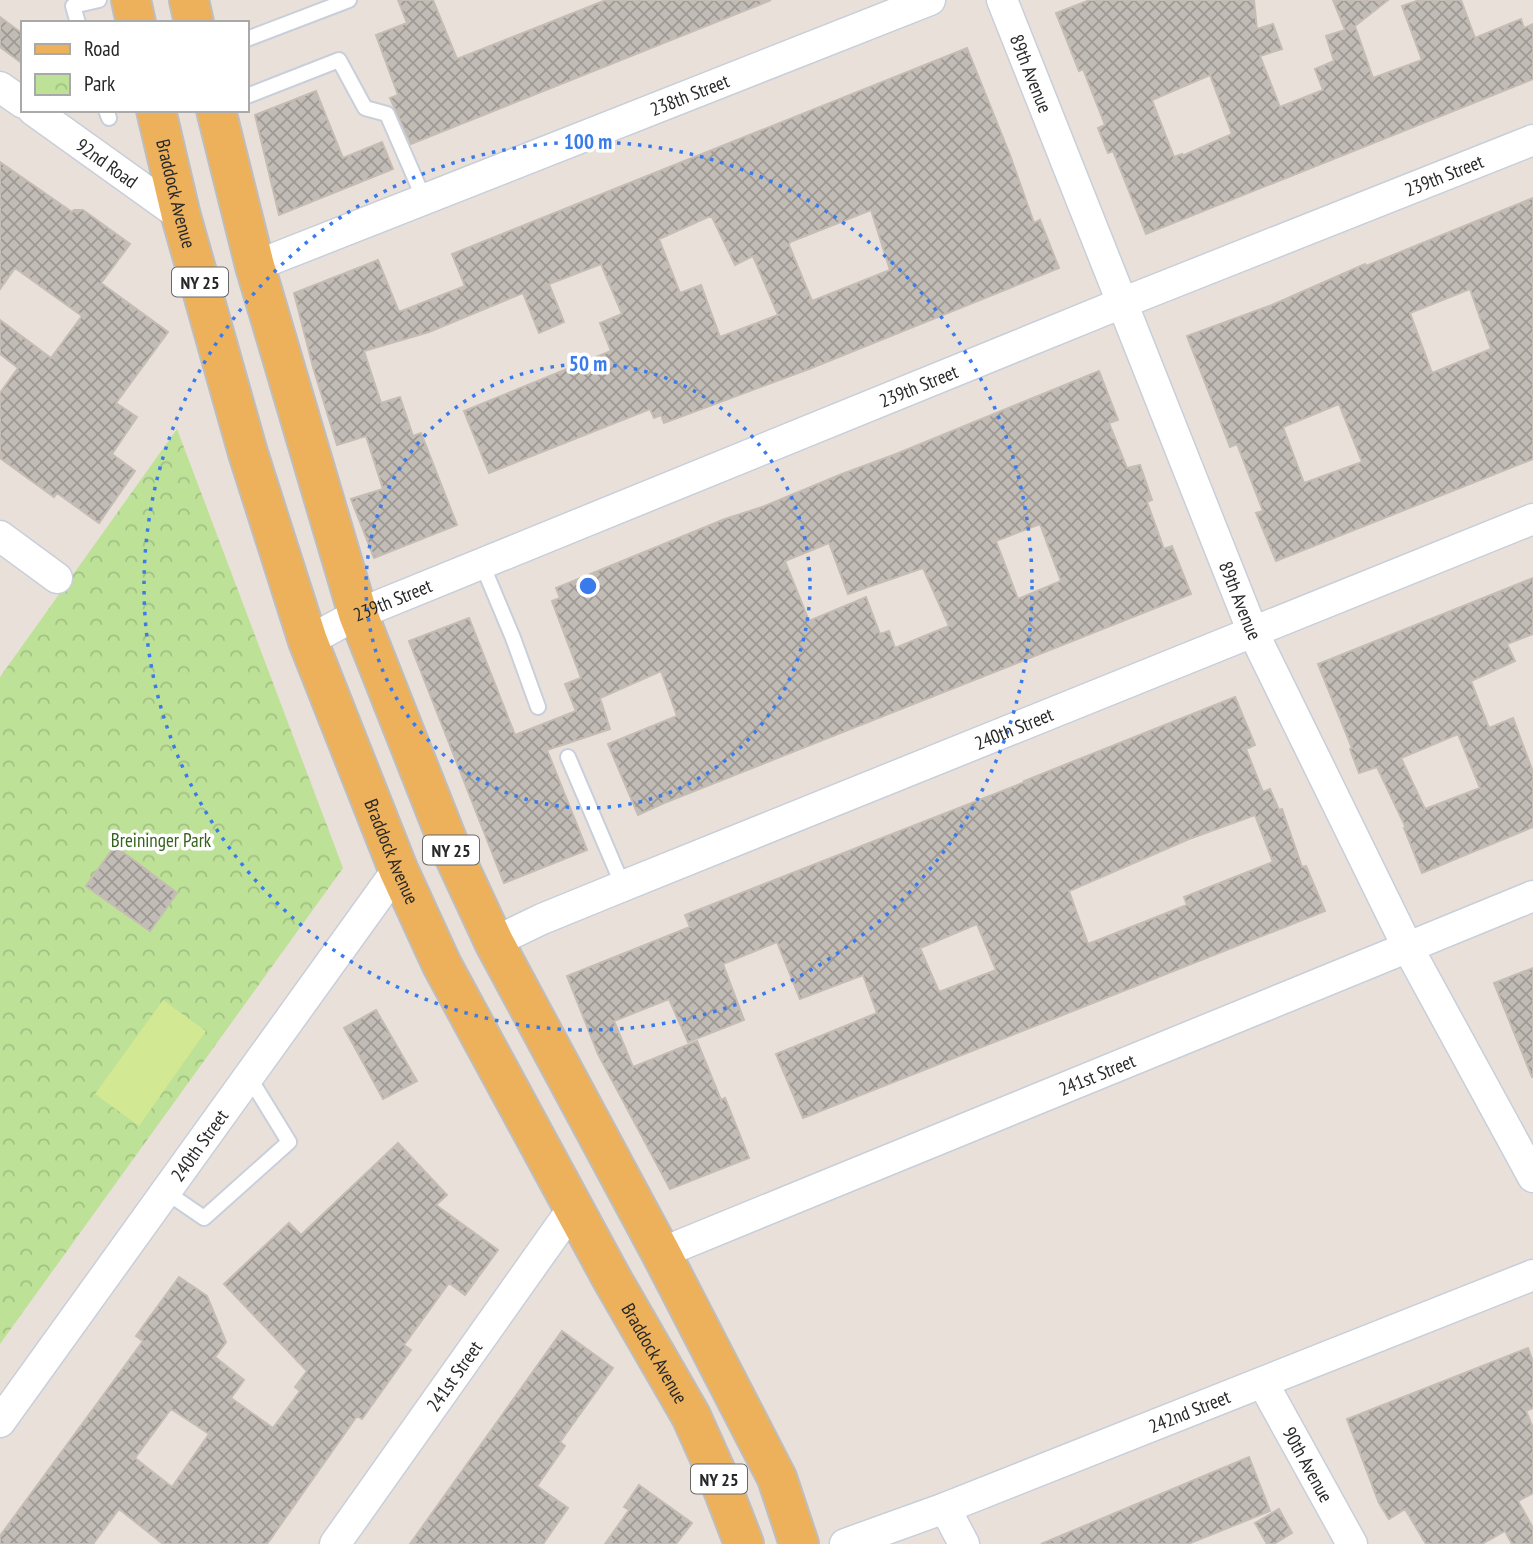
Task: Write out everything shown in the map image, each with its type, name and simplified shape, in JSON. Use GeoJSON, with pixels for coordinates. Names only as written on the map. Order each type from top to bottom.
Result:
{"type":"FeatureCollection","features":[{"type":"Feature","properties":{"kind":"main road"},"geometry":{"type":"LineString","coordinates":[[131,0],[136,21]]}},
{"type":"Feature","properties":{"kind":"main road"},"geometry":{"type":"LineString","coordinates":[[189,0],[194,21]]}},
{"type":"Feature","properties":{"kind":"main road","name":"Braddock Avenue"},"geometry":{"type":"LineString","coordinates":[[156,112],[181,216],[248,453],[308,640],[398,869],[442,965],[573,1208],[691,1416],[718,1474],[744,1544]]}},
{"type":"Feature","properties":{"kind":"main road","name":"NY 25"},"geometry":{"type":"LineString","coordinates":[[216,112],[255,266],[358,614],[450,847],[494,942],[661,1253],[777,1478],[799,1544]]}},
{"type":"Feature","properties":{"kind":"street","name":"238th Street"},"geometry":{"type":"LineString","coordinates":[[255,266],[930,0]]}},
{"type":"Feature","properties":{"kind":"street","name":"89th Avenue"},"geometry":{"type":"LineString","coordinates":[[1002,0],[1252,630],[1407,946],[1533,1177]]}},
{"type":"Feature","properties":{"kind":"street"},"geometry":{"type":"LineString","coordinates":[[0,87],[21,102]]}},
{"type":"Feature","properties":{"kind":"street","name":"92nd Road"},"geometry":{"type":"LineString","coordinates":[[36,112],[181,216]]}},
{"type":"Feature","properties":{"kind":"street","name":"239th Street"},"geometry":{"type":"LineString","coordinates":[[308,640],[358,614],[1122,303],[1533,141]]}},
{"type":"Feature","properties":{"kind":"street","name":"240th Street"},"geometry":{"type":"LineString","coordinates":[[494,942],[623,886],[1252,630],[1533,519]]}},
{"type":"Feature","properties":{"kind":"street"},"geometry":{"type":"LineString","coordinates":[[0,537],[57,578]]}},
{"type":"Feature","properties":{"kind":"street","name":"240th Street"},"geometry":{"type":"LineString","coordinates":[[3,1410],[166,1192],[398,869]]}},
{"type":"Feature","properties":{"kind":"street","name":"241st Street"},"geometry":{"type":"LineString","coordinates":[[661,1253],[1533,896]]}},
{"type":"Feature","properties":{"kind":"street","name":"241st Street"},"geometry":{"type":"LineString","coordinates":[[335,1544],[573,1208]]}},
{"type":"Feature","properties":{"kind":"street","name":"242nd Street"},"geometry":{"type":"LineString","coordinates":[[845,1544],[944,1508],[1533,1275]]}},
{"type":"Feature","properties":{"kind":"street","name":"90th Avenue"},"geometry":{"type":"LineString","coordinates":[[1263,1383],[1352,1544]]}},
{"type":"Feature","properties":{"kind":"street"},"geometry":{"type":"LineString","coordinates":[[944,1508],[964,1544]]}},
{"type":"Feature","properties":{"kind":"lane"},"geometry":{"type":"LineString","coordinates":[[77,21],[73,6],[99,0]]}},
{"type":"Feature","properties":{"kind":"lane"},"geometry":{"type":"LineString","coordinates":[[248,39],[349,0]]}},
{"type":"Feature","properties":{"kind":"lane"},"geometry":{"type":"LineString","coordinates":[[248,96],[339,60],[365,108],[387,114],[424,199]]}},
{"type":"Feature","properties":{"kind":"lane"},"geometry":{"type":"LineString","coordinates":[[482,564],[538,707]]}},
{"type":"Feature","properties":{"kind":"lane"},"geometry":{"type":"LineString","coordinates":[[568,757],[623,886]]}},
{"type":"Feature","properties":{"kind":"lane"},"geometry":{"type":"LineString","coordinates":[[166,1192],[204,1217],[289,1142],[248,1077]]}},
{"type":"Feature","properties":{"kind":"green space","name":"Breininger Park"},"geometry":{"type":"Polygon","coordinates":[[[177,429],[343,868],[0,1344],[0,677],[177,429]]]}},
{"type":"Feature","properties":{"kind":"green space"},"geometry":{"type":"Polygon","coordinates":[[[163,1000],[206,1031],[139,1126],[95,1094],[163,1000]]]}},
{"type":"Feature","properties":{"kind":"building"},"geometry":{"type":"Polygon","coordinates":[[[398,0],[433,0],[457,59],[606,0],[771,0],[411,144],[390,98],[398,95],[376,35],[407,23],[398,0]]]}},
{"type":"Feature","properties":{"kind":"building"},"geometry":{"type":"Polygon","coordinates":[[[1090,0],[1254,0],[1257,29],[1273,24],[1282,49],[1260,56],[1280,107],[1323,90],[1315,69],[1334,61],[1326,36],[1345,30],[1333,0],[1388,0],[1355,26],[1373,78],[1422,60],[1402,6],[1419,0],[1461,0],[1475,38],[1521,19],[1524,28],[1533,24],[1533,79],[1146,234],[1113,151],[1108,153],[1098,128],[1105,125],[1083,69],[1079,71],[1056,13],[1090,0]],[[1210,75],[1152,100],[1174,157],[1232,134],[1210,75]]]}},
{"type":"Feature","properties":{"kind":"building"},"geometry":{"type":"Polygon","coordinates":[[[0,17],[21,33],[21,63],[0,47],[0,17]]]}},
{"type":"Feature","properties":{"kind":"building"},"geometry":{"type":"Polygon","coordinates":[[[967,48],[1034,223],[1040,220],[1059,268],[809,369],[664,423],[661,415],[654,418],[650,409],[489,473],[464,411],[611,351],[600,323],[622,314],[601,264],[549,284],[564,322],[539,333],[523,293],[429,332],[364,351],[381,403],[400,397],[413,436],[421,433],[457,525],[374,558],[351,499],[383,489],[366,436],[337,445],[294,293],[378,260],[399,312],[465,286],[452,254],[967,48]],[[871,210],[790,242],[812,301],[890,270],[871,210]],[[712,217],[659,239],[680,293],[701,285],[720,337],[778,315],[753,256],[735,265],[712,217]]]}},
{"type":"Feature","properties":{"kind":"building"},"geometry":{"type":"Polygon","coordinates":[[[316,91],[343,158],[382,142],[393,169],[279,215],[255,115],[316,91]]]}},
{"type":"Feature","properties":{"kind":"building"},"geometry":{"type":"Polygon","coordinates":[[[0,162],[72,212],[83,210],[130,244],[101,283],[168,332],[116,403],[137,417],[112,454],[135,471],[99,523],[57,493],[54,497],[0,458],[0,393],[18,368],[0,354],[0,320],[51,358],[82,316],[15,268],[0,289],[0,162]]]}},
{"type":"Feature","properties":{"kind":"building"},"geometry":{"type":"Polygon","coordinates":[[[1533,198],[1533,459],[1276,561],[1256,513],[1263,511],[1237,444],[1230,447],[1187,336],[1272,305],[1365,264],[1366,266],[1533,198]],[[1470,289],[1410,313],[1432,373],[1491,349],[1470,289]],[[1339,404],[1283,427],[1304,483],[1362,462],[1339,404]]]}},
{"type":"Feature","properties":{"kind":"building"},"geometry":{"type":"Polygon","coordinates":[[[1099,371],[1118,420],[1109,423],[1127,468],[1140,465],[1152,500],[1147,502],[1164,549],[1172,546],[1191,594],[638,815],[608,744],[677,716],[661,671],[600,698],[610,729],[547,750],[587,850],[504,883],[409,641],[469,618],[515,735],[576,711],[565,684],[581,678],[552,601],[560,598],[556,588],[725,519],[896,454],[1099,371]],[[1040,524],[996,541],[1018,599],[1061,581],[1040,524]],[[829,543],[785,561],[809,621],[866,597],[880,634],[889,631],[895,648],[949,626],[923,568],[848,594],[829,543]]]}},
{"type":"Feature","properties":{"kind":"building"},"geometry":{"type":"Polygon","coordinates":[[[1533,578],[1533,634],[1507,644],[1515,661],[1471,681],[1489,728],[1513,718],[1533,772],[1533,827],[1422,873],[1406,828],[1377,767],[1359,773],[1350,749],[1352,748],[1318,664],[1533,578]],[[1458,734],[1401,758],[1425,809],[1480,788],[1458,734]]]}},
{"type":"Feature","properties":{"kind":"building"},"geometry":{"type":"Polygon","coordinates":[[[1235,697],[1255,745],[1246,749],[1263,792],[1270,789],[1279,810],[1282,809],[1302,867],[1306,866],[1325,911],[803,1118],[776,1054],[877,1013],[863,975],[800,999],[777,942],[723,964],[744,1020],[688,1042],[669,999],[614,1021],[633,1067],[697,1041],[721,1100],[725,1098],[749,1158],[670,1189],[598,1054],[567,976],[690,927],[685,915],[1235,697]],[[1255,815],[1189,839],[1069,891],[1088,944],[1187,905],[1184,897],[1273,862],[1255,815]],[[977,924],[920,948],[939,992],[996,970],[977,924]]]}},
{"type":"Feature","properties":{"kind":"building"},"geometry":{"type":"Polygon","coordinates":[[[115,846],[177,893],[150,931],[86,886],[115,846]]]}},
{"type":"Feature","properties":{"kind":"building"},"geometry":{"type":"Polygon","coordinates":[[[1533,968],[1533,1077],[1532,1077],[1494,983],[1533,968]]]}},
{"type":"Feature","properties":{"kind":"building"},"geometry":{"type":"Polygon","coordinates":[[[376,1010],[417,1081],[383,1099],[344,1028],[376,1010]]]}},
{"type":"Feature","properties":{"kind":"building"},"geometry":{"type":"Polygon","coordinates":[[[398,1143],[447,1195],[436,1205],[498,1250],[465,1295],[449,1283],[404,1345],[411,1350],[362,1419],[357,1416],[267,1544],[163,1544],[119,1509],[93,1544],[0,1544],[0,1536],[143,1341],[136,1336],[179,1277],[207,1296],[226,1342],[215,1357],[244,1380],[231,1398],[273,1428],[300,1391],[295,1387],[307,1371],[224,1284],[289,1223],[301,1235],[398,1143]],[[171,1409],[135,1458],[172,1487],[209,1434],[171,1409]]]}},
{"type":"Feature","properties":{"kind":"building"},"geometry":{"type":"Polygon","coordinates":[[[562,1331],[613,1368],[560,1442],[565,1446],[537,1486],[568,1508],[543,1544],[410,1544],[562,1331]]]}},
{"type":"Feature","properties":{"kind":"building"},"geometry":{"type":"Polygon","coordinates":[[[1528,1348],[1533,1362],[1533,1408],[1526,1411],[1533,1428],[1533,1493],[1518,1501],[1533,1528],[1533,1544],[1512,1544],[1505,1531],[1482,1544],[1426,1544],[1405,1509],[1389,1519],[1379,1503],[1347,1419],[1528,1348]]]}},
{"type":"Feature","properties":{"kind":"building"},"geometry":{"type":"Polygon","coordinates":[[[1249,1457],[1270,1511],[1188,1544],[1041,1544],[1249,1457]]]}},
{"type":"Feature","properties":{"kind":"building"},"geometry":{"type":"Polygon","coordinates":[[[639,1485],[692,1523],[676,1544],[605,1544],[629,1510],[624,1507],[639,1485]]]}},
{"type":"Feature","properties":{"kind":"building"},"geometry":{"type":"Polygon","coordinates":[[[1279,1509],[1292,1533],[1274,1544],[1267,1544],[1255,1523],[1279,1509]]]}}]}
